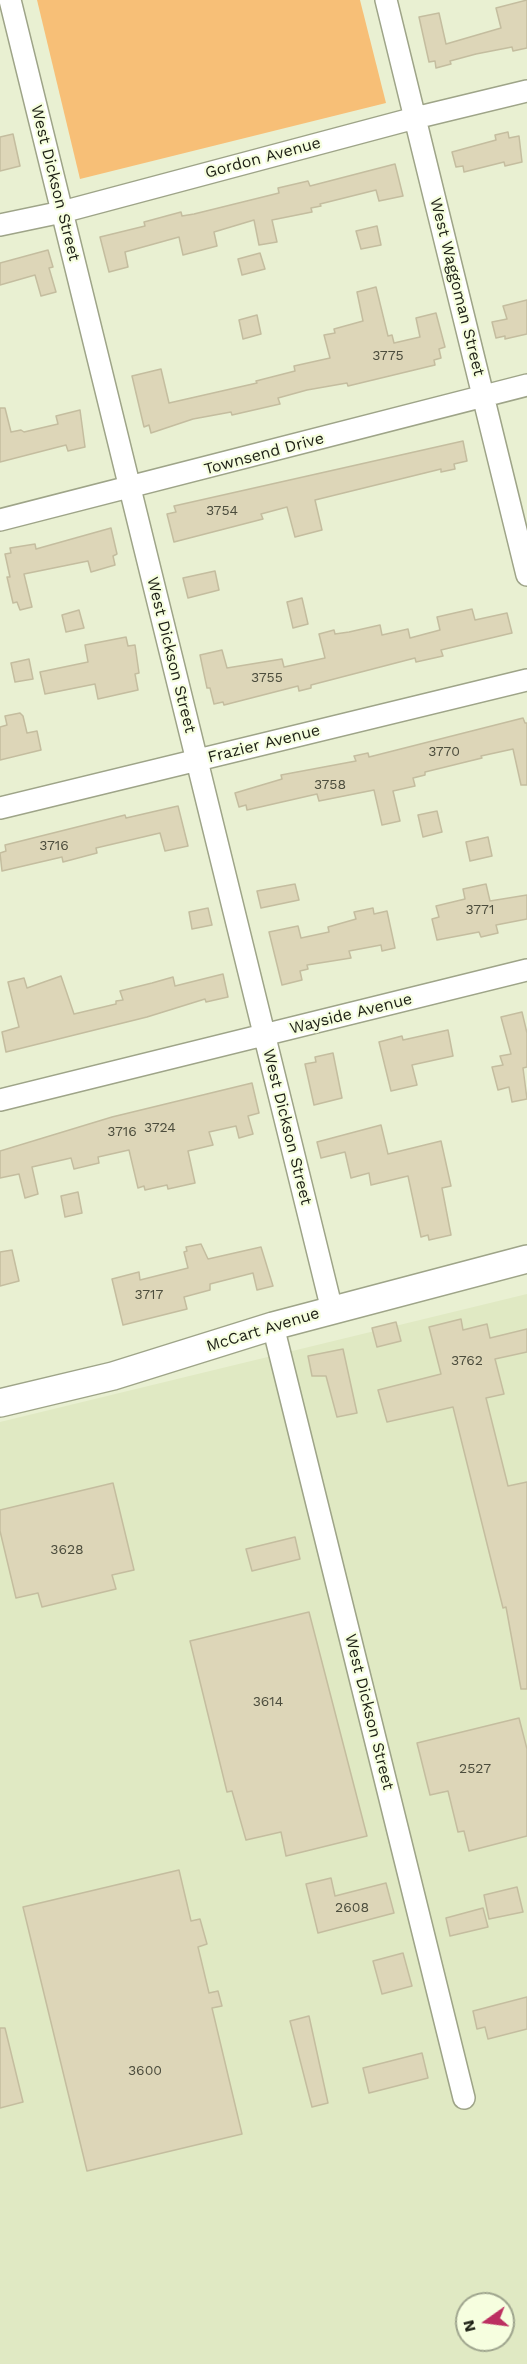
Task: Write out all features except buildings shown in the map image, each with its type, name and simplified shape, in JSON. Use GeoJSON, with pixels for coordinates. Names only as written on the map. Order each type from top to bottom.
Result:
{"type":"FeatureCollection","features":[{"type":"Feature","properties":{"kind":"main road","name":"McCart Avenue"},"geometry":{"type":"LineString","coordinates":[[0,1403],[113,1376],[273,1326],[527,1258]]}},
{"type":"Feature","properties":{"kind":"street","name":"West Dickson Street"},"geometry":{"type":"LineString","coordinates":[[10,0],[332,1310]]}},
{"type":"Feature","properties":{"kind":"street","name":"West Waggoman Street"},"geometry":{"type":"LineString","coordinates":[[386,0],[527,575]]}},
{"type":"Feature","properties":{"kind":"street","name":"Gordon Avenue"},"geometry":{"type":"LineString","coordinates":[[0,225],[62,212],[415,118],[527,91]]}},
{"type":"Feature","properties":{"kind":"street","name":"Townsend Drive"},"geometry":{"type":"LineString","coordinates":[[0,520],[130,489],[527,385]]}},
{"type":"Feature","properties":{"kind":"street","name":"Frazier Avenue"},"geometry":{"type":"LineString","coordinates":[[0,808],[527,680]]}},
{"type":"Feature","properties":{"kind":"street","name":"Wayside Avenue"},"geometry":{"type":"LineString","coordinates":[[0,1100],[527,970]]}},
{"type":"Feature","properties":{"kind":"street","name":"West Dickson Street"},"geometry":{"type":"LineString","coordinates":[[273,1326],[464,2098]]}},
{"type":"Feature","properties":{"kind":"shaded area"},"geometry":{"type":"Polygon","coordinates":[[[37,0],[360,0],[386,103],[80,179],[37,0]]]}},
{"type":"Feature","properties":{"kind":"shaded area"},"geometry":{"type":"Polygon","coordinates":[[[527,1294],[527,2364],[0,2364],[0,1422],[527,1294]]]}}]}
